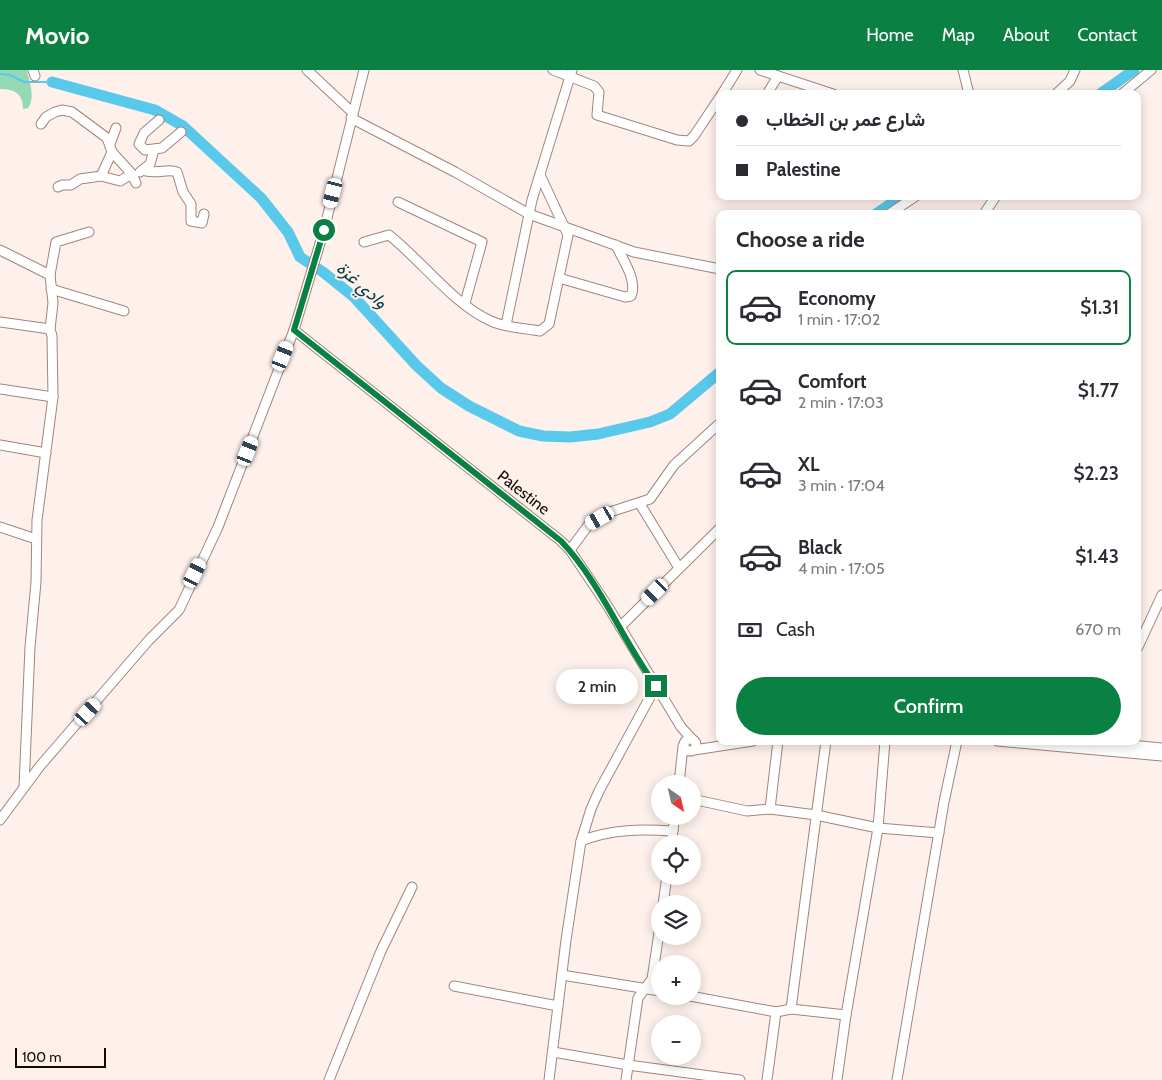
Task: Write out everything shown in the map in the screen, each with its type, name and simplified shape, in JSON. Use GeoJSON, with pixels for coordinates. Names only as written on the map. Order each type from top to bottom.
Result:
{"type":"FeatureCollection","features":[{"type":"Feature","properties":{"kind":"street"},"geometry":{"type":"LineString","coordinates":[[307,70],[352,116],[529,214],[634,252],[716,268]]}},
{"type":"Feature","properties":{"kind":"street"},"geometry":{"type":"LineString","coordinates":[[0,820],[40,766],[149,640],[179,610],[218,527],[294,330],[324,230],[364,70]]}},
{"type":"Feature","properties":{"kind":"street"},"geometry":{"type":"LineString","coordinates":[[553,70],[571,74],[594,86],[599,92],[597,115],[676,140],[689,140],[716,102]]}},
{"type":"Feature","properties":{"kind":"street"},"geometry":{"type":"LineString","coordinates":[[724,90],[737,70]]}},
{"type":"Feature","properties":{"kind":"street"},"geometry":{"type":"LineString","coordinates":[[760,70],[811,90]]}},
{"type":"Feature","properties":{"kind":"street"},"geometry":{"type":"LineString","coordinates":[[962,70],[969,90]]}},
{"type":"Feature","properties":{"kind":"street"},"geometry":{"type":"LineString","coordinates":[[1060,90],[1070,81],[1075,70]]}},
{"type":"Feature","properties":{"kind":"street"},"geometry":{"type":"LineString","coordinates":[[1127,90],[1151,70]]}},
{"type":"Feature","properties":{"kind":"street"},"geometry":{"type":"LineString","coordinates":[[506,324],[529,214],[571,74]]}},
{"type":"Feature","properties":{"kind":"street"},"geometry":{"type":"LineString","coordinates":[[769,90],[778,76]]}},
{"type":"Feature","properties":{"kind":"street"},"geometry":{"type":"LineString","coordinates":[[42,124],[46,117],[55,112],[62,110],[72,112],[107,138],[111,148],[134,178]]}},
{"type":"Feature","properties":{"kind":"street"},"geometry":{"type":"LineString","coordinates":[[158,120],[144,133],[140,144],[145,150],[162,148],[181,132]]}},
{"type":"Feature","properties":{"kind":"street"},"geometry":{"type":"LineString","coordinates":[[101,176],[116,128]]}},
{"type":"Feature","properties":{"kind":"street"},"geometry":{"type":"LineString","coordinates":[[58,187],[62,184],[71,185],[80,179],[101,176],[120,181],[134,178],[150,164],[154,150]]}},
{"type":"Feature","properties":{"kind":"street"},"geometry":{"type":"LineString","coordinates":[[142,170],[151,173],[173,170],[177,172],[183,192],[191,204],[191,221],[202,223],[204,214]]}},
{"type":"Feature","properties":{"kind":"street"},"geometry":{"type":"LineString","coordinates":[[364,242],[389,235],[466,303],[493,322],[540,332],[546,329],[549,324],[568,235],[540,174]]}},
{"type":"Feature","properties":{"kind":"street"},"geometry":{"type":"LineString","coordinates":[[895,210],[910,200]]}},
{"type":"Feature","properties":{"kind":"street"},"geometry":{"type":"LineString","coordinates":[[398,202],[482,242],[466,303]]}},
{"type":"Feature","properties":{"kind":"street"},"geometry":{"type":"LineString","coordinates":[[24,787],[37,520],[53,397],[50,275],[56,242],[89,232]]}},
{"type":"Feature","properties":{"kind":"street"},"geometry":{"type":"LineString","coordinates":[[559,278],[625,297],[631,296],[634,290],[632,279],[616,245]]}},
{"type":"Feature","properties":{"kind":"street"},"geometry":{"type":"LineString","coordinates":[[0,250],[50,275]]}},
{"type":"Feature","properties":{"kind":"street"},"geometry":{"type":"LineString","coordinates":[[51,289],[124,311]]}},
{"type":"Feature","properties":{"kind":"street"},"geometry":{"type":"LineString","coordinates":[[0,322],[50,329]]}},
{"type":"Feature","properties":{"kind":"street","name":"Palestine"},"geometry":{"type":"LineString","coordinates":[[294,330],[570,550],[620,626],[681,727],[688,742]]}},
{"type":"Feature","properties":{"kind":"street"},"geometry":{"type":"LineString","coordinates":[[0,389],[53,397]]}},
{"type":"Feature","properties":{"kind":"street"},"geometry":{"type":"LineString","coordinates":[[570,550],[590,523],[610,512],[650,499],[674,465],[716,426]]}},
{"type":"Feature","properties":{"kind":"street"},"geometry":{"type":"LineString","coordinates":[[0,445],[46,453]]}},
{"type":"Feature","properties":{"kind":"street"},"geometry":{"type":"LineString","coordinates":[[640,504],[678,568]]}},
{"type":"Feature","properties":{"kind":"street"},"geometry":{"type":"LineString","coordinates":[[0,527],[36,539]]}},
{"type":"Feature","properties":{"kind":"street"},"geometry":{"type":"LineString","coordinates":[[620,626],[716,532]]}},
{"type":"Feature","properties":{"kind":"street"},"geometry":{"type":"LineString","coordinates":[[1141,640],[1162,595]]}},
{"type":"Feature","properties":{"kind":"street"},"geometry":{"type":"LineString","coordinates":[[549,1080],[581,841],[591,809],[656,686]]}},
{"type":"Feature","properties":{"kind":"street"},"geometry":{"type":"LineString","coordinates":[[688,742],[716,741]]}},
{"type":"Feature","properties":{"kind":"street"},"geometry":{"type":"LineString","coordinates":[[683,764],[696,744],[688,742]]}},
{"type":"Feature","properties":{"kind":"street"},"geometry":{"type":"LineString","coordinates":[[681,775],[688,742]]}},
{"type":"Feature","properties":{"kind":"street"},"geometry":{"type":"LineString","coordinates":[[693,750],[726,745]]}},
{"type":"Feature","properties":{"kind":"street"},"geometry":{"type":"LineString","coordinates":[[770,809],[778,745]]}},
{"type":"Feature","properties":{"kind":"street"},"geometry":{"type":"LineString","coordinates":[[791,1009],[825,745]]}},
{"type":"Feature","properties":{"kind":"street"},"geometry":{"type":"LineString","coordinates":[[837,1080],[846,1015],[878,828],[885,745]]}},
{"type":"Feature","properties":{"kind":"street"},"geometry":{"type":"LineString","coordinates":[[898,1080],[939,833],[956,745]]}},
{"type":"Feature","properties":{"kind":"street"},"geometry":{"type":"LineString","coordinates":[[1041,745],[1162,756]]}},
{"type":"Feature","properties":{"kind":"street"},"geometry":{"type":"LineString","coordinates":[[1131,745],[1162,748]]}},
{"type":"Feature","properties":{"kind":"street"},"geometry":{"type":"LineString","coordinates":[[701,801],[747,811],[770,809],[816,815],[878,828],[939,833]]}},
{"type":"Feature","properties":{"kind":"street"},"geometry":{"type":"LineString","coordinates":[[672,835],[674,825]]}},
{"type":"Feature","properties":{"kind":"street"},"geometry":{"type":"LineString","coordinates":[[581,841],[592,837],[641,829],[673,831]]}},
{"type":"Feature","properties":{"kind":"street"},"geometry":{"type":"LineString","coordinates":[[330,1080],[380,952],[412,887]]}},
{"type":"Feature","properties":{"kind":"street"},"geometry":{"type":"LineString","coordinates":[[626,1080],[638,998],[653,976],[657,945]]}},
{"type":"Feature","properties":{"kind":"street"},"geometry":{"type":"LineString","coordinates":[[562,975],[651,989]]}},
{"type":"Feature","properties":{"kind":"street"},"geometry":{"type":"LineString","coordinates":[[454,986],[558,1006]]}},
{"type":"Feature","properties":{"kind":"street"},"geometry":{"type":"LineString","coordinates":[[701,998],[776,1012],[791,1009],[846,1015]]}},
{"type":"Feature","properties":{"kind":"street"},"geometry":{"type":"LineString","coordinates":[[767,1080],[776,1012]]}},
{"type":"Feature","properties":{"kind":"street"},"geometry":{"type":"LineString","coordinates":[[553,1052],[628,1066],[740,1080]]}},
{"type":"Feature","properties":{"kind":"green space"},"geometry":{"type":"Polygon","coordinates":[[[0,70],[27,70],[32,94],[28,108],[23,109],[23,104],[17,93],[0,89],[0,70]]]}},
{"type":"Feature","properties":{"kind":"waterway","name":"وادي غزة"},"geometry":{"type":"LineString","coordinates":[[1106,90],[1134,70]]}},
{"type":"Feature","properties":{"kind":"waterway","name":"وادي غزة"},"geometry":{"type":"LineString","coordinates":[[0,74],[10,75],[24,82],[52,82]]}},
{"type":"Feature","properties":{"kind":"waterway","name":"وادي غزة"},"geometry":{"type":"LineString","coordinates":[[52,82],[155,110],[183,126],[261,198],[288,232],[300,257],[323,272],[354,297],[416,365],[441,388],[469,406],[519,431],[543,436],[570,437],[598,434],[650,422],[670,414],[716,375]]}},
{"type":"Feature","properties":{"kind":"waterway","name":"وادي غزة"},"geometry":{"type":"LineString","coordinates":[[882,210],[896,200]]}},
{"type":"Feature","properties":{"kind":"route"},"geometry":{"type":"LineString","coordinates":[[324,230],[294,330],[561,541],[570,550],[607,605],[656,686]]}}]}
